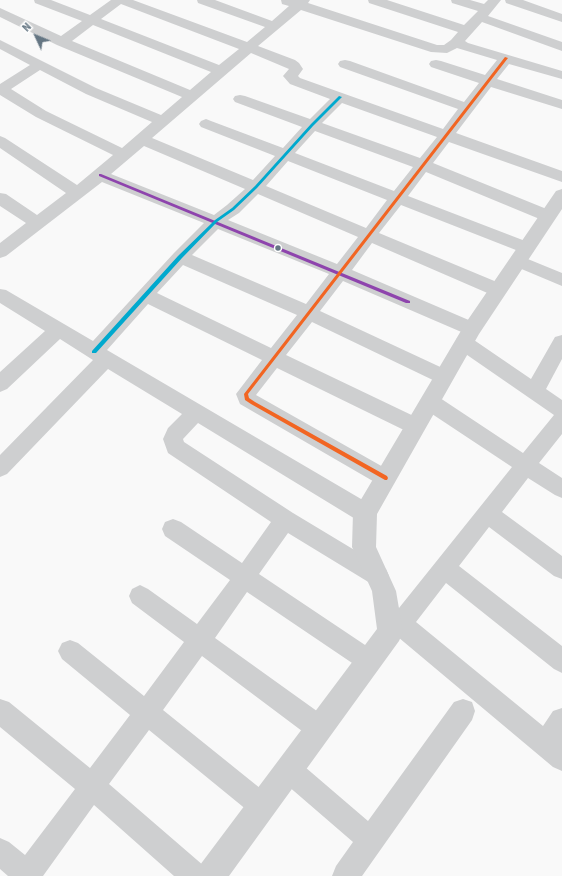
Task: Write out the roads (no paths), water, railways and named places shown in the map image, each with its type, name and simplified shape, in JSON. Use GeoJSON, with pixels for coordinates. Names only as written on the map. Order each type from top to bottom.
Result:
{"type":"FeatureCollection","features":[{"type":"Feature","properties":{"kind":"street"},"geometry":{"type":"LineString","coordinates":[[40,0],[221,71]]}},
{"type":"Feature","properties":{"kind":"street"},"geometry":{"type":"LineString","coordinates":[[62,42],[120,0],[294,66],[296,69],[290,76],[295,81],[446,136],[559,197]]}},
{"type":"Feature","properties":{"kind":"street"},"geometry":{"type":"LineString","coordinates":[[203,0],[274,26]]}},
{"type":"Feature","properties":{"kind":"street"},"geometry":{"type":"LineString","coordinates":[[374,0],[466,30]]}},
{"type":"Feature","properties":{"kind":"street"},"geometry":{"type":"LineString","coordinates":[[457,0],[487,9],[562,47]]}},
{"type":"Feature","properties":{"kind":"street"},"geometry":{"type":"LineString","coordinates":[[511,0],[562,18]]}},
{"type":"Feature","properties":{"kind":"street"},"geometry":{"type":"LineString","coordinates":[[0,252],[100,174],[274,26],[295,2],[436,49],[447,49],[458,42],[466,30],[487,9]]}},
{"type":"Feature","properties":{"kind":"street"},"geometry":{"type":"LineString","coordinates":[[0,12],[62,42],[192,96]]}},
{"type":"Feature","properties":{"kind":"street"},"geometry":{"type":"LineString","coordinates":[[458,42],[463,46],[562,75]]}},
{"type":"Feature","properties":{"kind":"street"},"geometry":{"type":"LineString","coordinates":[[0,44],[90,91],[162,121]]}},
{"type":"Feature","properties":{"kind":"street"},"geometry":{"type":"LineString","coordinates":[[385,478],[247,400],[246,394],[506,58]]}},
{"type":"Feature","properties":{"kind":"street"},"geometry":{"type":"LineString","coordinates":[[345,64],[468,108]]}},
{"type":"Feature","properties":{"kind":"street"},"geometry":{"type":"LineString","coordinates":[[436,64],[562,105]]}},
{"type":"Feature","properties":{"kind":"street"},"geometry":{"type":"LineString","coordinates":[[39,65],[0,89],[41,114],[123,154]]}},
{"type":"Feature","properties":{"kind":"street"},"geometry":{"type":"LineString","coordinates":[[0,468],[100,355],[145,294],[216,221],[233,209],[256,187],[312,125],[340,98]]}},
{"type":"Feature","properties":{"kind":"street"},"geometry":{"type":"LineString","coordinates":[[240,99],[423,165],[559,197]]}},
{"type":"Feature","properties":{"kind":"street"},"geometry":{"type":"LineString","coordinates":[[206,124],[398,198],[522,254],[562,280]]}},
{"type":"Feature","properties":{"kind":"street"},"geometry":{"type":"LineString","coordinates":[[141,138],[368,236],[498,290]]}},
{"type":"Feature","properties":{"kind":"street"},"geometry":{"type":"LineString","coordinates":[[0,141],[76,192]]}},
{"type":"Feature","properties":{"kind":"street"},"geometry":{"type":"LineString","coordinates":[[100,174],[340,272],[468,336],[534,392],[562,410]]}},
{"type":"Feature","properties":{"kind":"street"},"geometry":{"type":"LineString","coordinates":[[559,197],[468,336],[365,513],[364,547],[378,576],[394,618],[554,751],[562,720]]}},
{"type":"Feature","properties":{"kind":"street"},"geometry":{"type":"LineString","coordinates":[[0,198],[37,223]]}},
{"type":"Feature","properties":{"kind":"street"},"geometry":{"type":"LineString","coordinates":[[180,257],[309,313],[444,377]]}},
{"type":"Feature","properties":{"kind":"street"},"geometry":{"type":"LineString","coordinates":[[145,294],[415,426]]}},
{"type":"Feature","properties":{"kind":"street"},"geometry":{"type":"LineString","coordinates":[[0,295],[365,513]]}},
{"type":"Feature","properties":{"kind":"street"},"geometry":{"type":"LineString","coordinates":[[0,384],[58,330]]}},
{"type":"Feature","properties":{"kind":"street"},"geometry":{"type":"LineString","coordinates":[[534,392],[562,342]]}},
{"type":"Feature","properties":{"kind":"street"},"geometry":{"type":"LineString","coordinates":[[430,402],[562,489]]}},
{"type":"Feature","properties":{"kind":"street"},"geometry":{"type":"LineString","coordinates":[[196,412],[175,434],[173,439],[175,447],[285,520],[378,576]]}},
{"type":"Feature","properties":{"kind":"street"},"geometry":{"type":"LineString","coordinates":[[211,876],[390,632],[394,618],[444,568],[562,418]]}},
{"type":"Feature","properties":{"kind":"street"},"geometry":{"type":"LineString","coordinates":[[487,513],[562,569]]}},
{"type":"Feature","properties":{"kind":"street"},"geometry":{"type":"LineString","coordinates":[[0,851],[28,876],[200,640],[285,520]]}},
{"type":"Feature","properties":{"kind":"street"},"geometry":{"type":"LineString","coordinates":[[173,529],[369,661]]}},
{"type":"Feature","properties":{"kind":"street"},"geometry":{"type":"LineString","coordinates":[[444,568],[562,661]]}},
{"type":"Feature","properties":{"kind":"street"},"geometry":{"type":"LineString","coordinates":[[140,596],[319,728]]}},
{"type":"Feature","properties":{"kind":"street"},"geometry":{"type":"LineString","coordinates":[[70,651],[262,806]]}},
{"type":"Feature","properties":{"kind":"street"},"geometry":{"type":"LineString","coordinates":[[0,711],[93,787],[194,876]]}},
{"type":"Feature","properties":{"kind":"street"},"geometry":{"type":"LineString","coordinates":[[346,876],[462,711]]}},
{"type":"Feature","properties":{"kind":"street"},"geometry":{"type":"LineString","coordinates":[[289,770],[370,840]]}}]}
